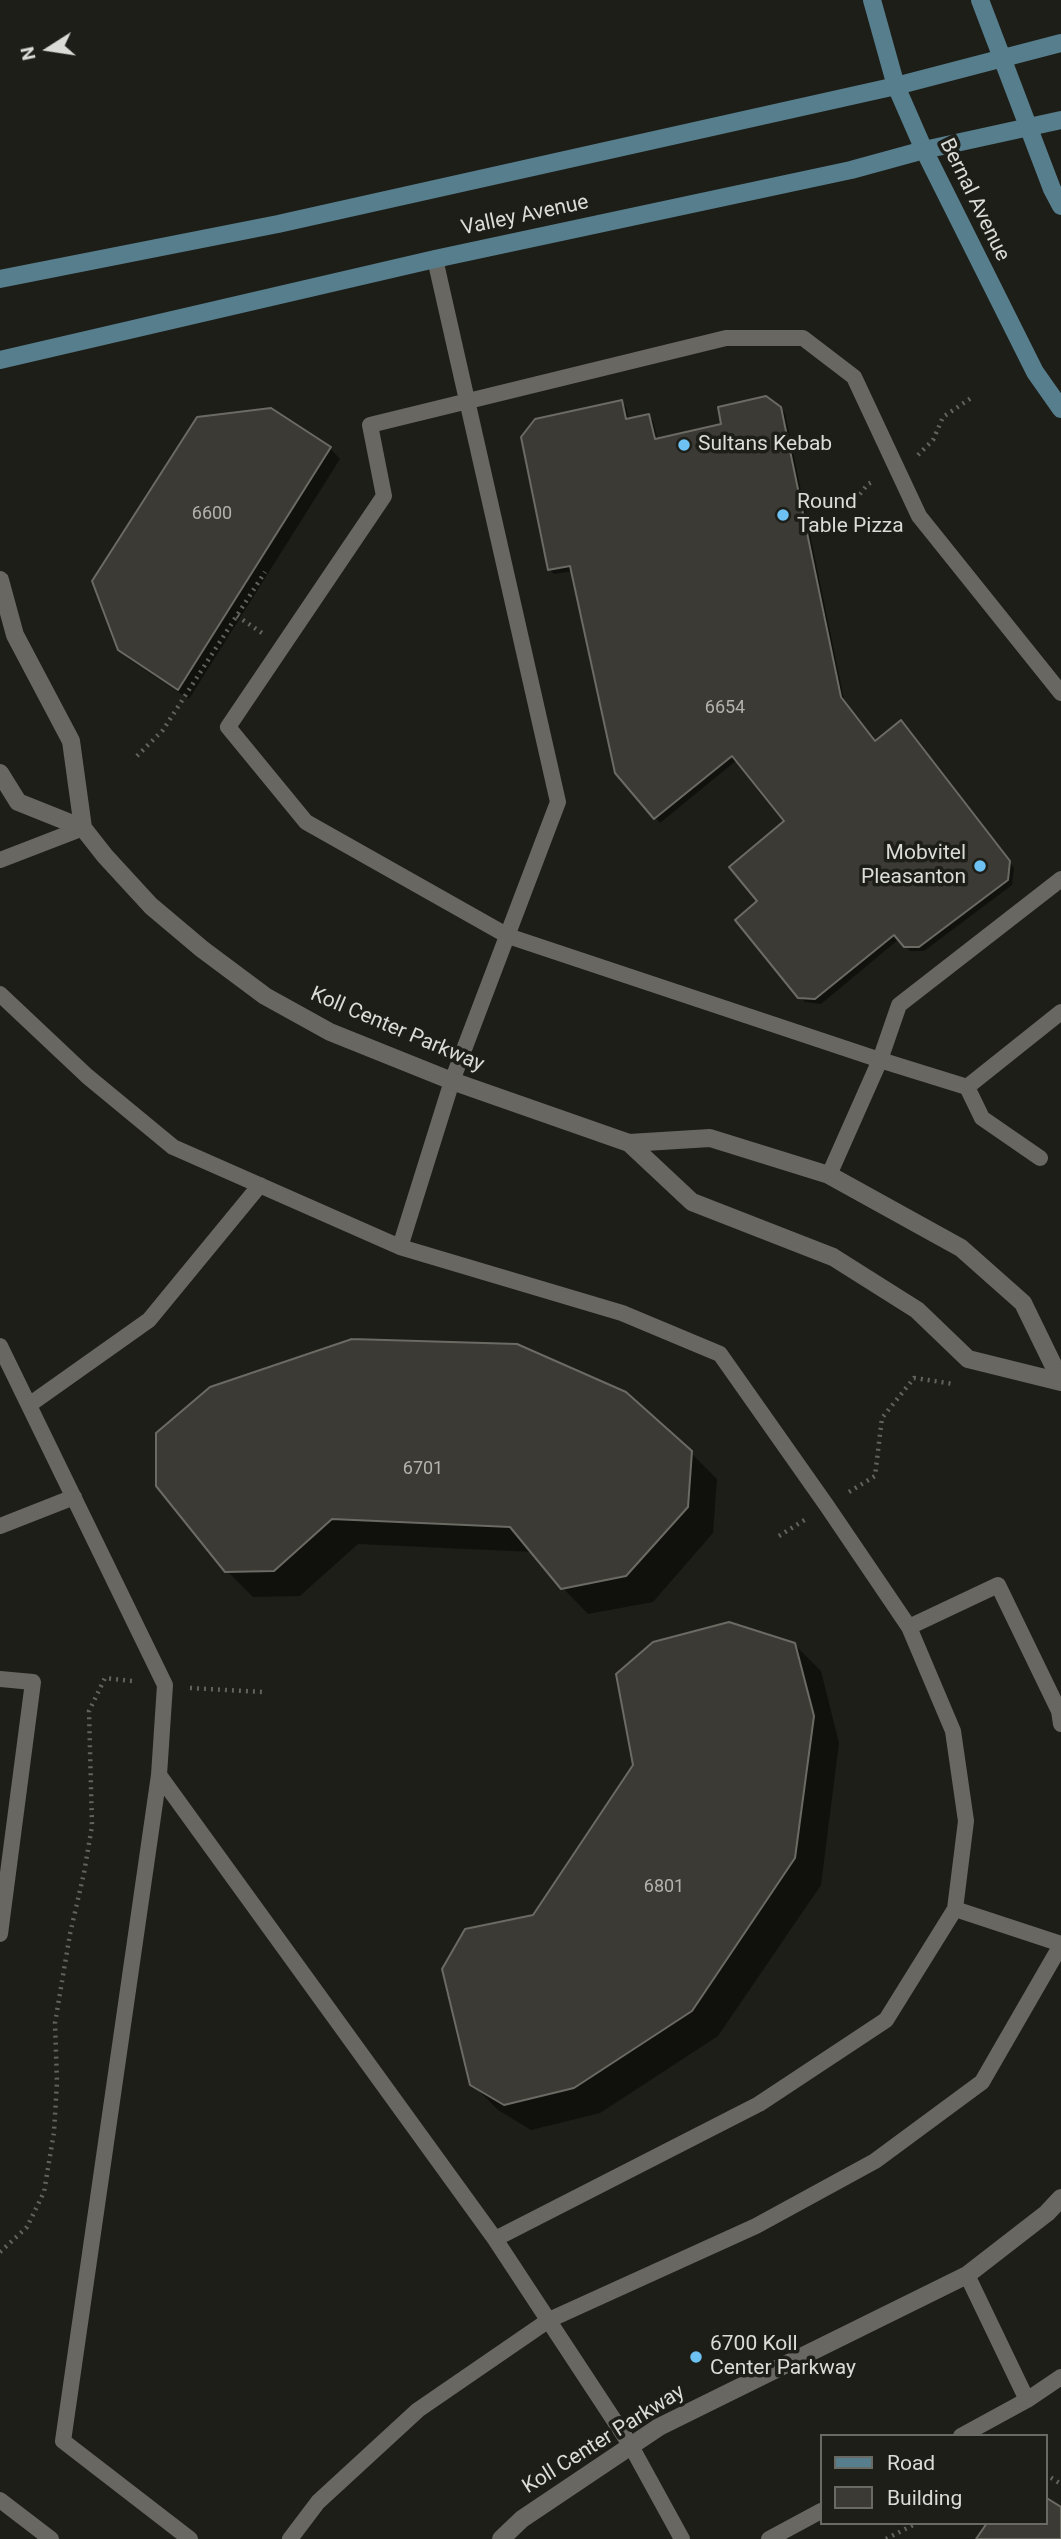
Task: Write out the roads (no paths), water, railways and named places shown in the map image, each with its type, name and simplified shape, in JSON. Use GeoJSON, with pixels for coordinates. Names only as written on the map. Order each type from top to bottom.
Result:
{"type":"FeatureCollection","features":[{"type":"Feature","properties":{"kind":"main road","name":"Bernal Avenue"},"geometry":{"type":"LineString","coordinates":[[872,0],[896,86],[924,150],[1035,372],[1061,409]]}},
{"type":"Feature","properties":{"kind":"main road"},"geometry":{"type":"LineString","coordinates":[[980,0],[1052,189],[1061,206]]}},
{"type":"Feature","properties":{"kind":"main road"},"geometry":{"type":"LineString","coordinates":[[0,279],[278,224],[896,86],[1061,43]]}},
{"type":"Feature","properties":{"kind":"main road","name":"Valley Avenue"},"geometry":{"type":"LineString","coordinates":[[0,360],[435,259],[851,170],[924,150],[1061,120]]}},
{"type":"Feature","properties":{"kind":"street"},"geometry":{"type":"LineString","coordinates":[[0,580],[15,635],[71,741],[82,828]]}},
{"type":"Feature","properties":{"kind":"street","name":"Koll Center Parkway"},"geometry":{"type":"LineString","coordinates":[[0,772],[18,802],[82,828],[151,906],[202,948],[265,996],[330,1032],[452,1081],[629,1143],[710,1138],[829,1175],[961,1248],[1023,1303],[1061,1381]]}},
{"type":"Feature","properties":{"kind":"street","name":"Koll Center Parkway"},"geometry":{"type":"LineString","coordinates":[[629,1143],[692,1202],[832,1257],[917,1310],[968,1359],[1061,1381]]}},
{"type":"Feature","properties":{"kind":"street","name":"Koll Center Parkway"},"geometry":{"type":"LineString","coordinates":[[500,2539],[522,2519],[659,2427],[967,2275],[1047,2213],[1061,2198]]}},
{"type":"Feature","properties":{"kind":"lane"},"geometry":{"type":"LineString","coordinates":[[400,1247],[452,1081],[558,802],[435,259]]}},
{"type":"Feature","properties":{"kind":"lane"},"geometry":{"type":"LineString","coordinates":[[1040,1158],[982,1118],[967,1087],[508,936],[306,822],[228,727],[384,496],[370,425],[726,338],[803,338],[855,377],[919,516],[1061,693]]}},
{"type":"Feature","properties":{"kind":"lane"},"geometry":{"type":"LineString","coordinates":[[0,860],[82,828]]}},
{"type":"Feature","properties":{"kind":"lane"},"geometry":{"type":"LineString","coordinates":[[829,1175],[880,1060],[900,1005],[1061,879]]}},
{"type":"Feature","properties":{"kind":"lane"},"geometry":{"type":"LineString","coordinates":[[0,994],[87,1076],[173,1147],[400,1247],[622,1313],[720,1354],[909,1627],[953,1731],[966,1821],[955,1909],[886,2020],[759,2104],[495,2239]]}},
{"type":"Feature","properties":{"kind":"lane"},"geometry":{"type":"LineString","coordinates":[[967,1087],[1061,1012]]}},
{"type":"Feature","properties":{"kind":"lane"},"geometry":{"type":"LineString","coordinates":[[29,1405],[149,1320],[260,1185]]}},
{"type":"Feature","properties":{"kind":"lane"},"geometry":{"type":"LineString","coordinates":[[0,1346],[165,1685],[159,1775],[63,2441],[190,2539]]}},
{"type":"Feature","properties":{"kind":"lane"},"geometry":{"type":"LineString","coordinates":[[0,1526],[74,1497]]}},
{"type":"Feature","properties":{"kind":"lane"},"geometry":{"type":"LineString","coordinates":[[909,1627],[998,1585],[1059,1711],[1061,1724]]}},
{"type":"Feature","properties":{"kind":"lane"},"geometry":{"type":"LineString","coordinates":[[0,1679],[33,1682],[0,1934]]}},
{"type":"Feature","properties":{"kind":"lane"},"geometry":{"type":"LineString","coordinates":[[159,1775],[495,2239],[631,2446],[682,2539]]}},
{"type":"Feature","properties":{"kind":"lane"},"geometry":{"type":"LineString","coordinates":[[290,2539],[318,2502],[418,2410],[549,2320],[768,2220],[875,2161],[982,2082],[1061,1945],[955,1909]]}},
{"type":"Feature","properties":{"kind":"lane"},"geometry":{"type":"LineString","coordinates":[[967,2275],[1027,2400]]}},
{"type":"Feature","properties":{"kind":"lane"},"geometry":{"type":"LineString","coordinates":[[965,2434],[1058,2382]]}},
{"type":"Feature","properties":{"kind":"lane"},"geometry":{"type":"LineString","coordinates":[[0,2500],[51,2539]]}},
{"type":"Feature","properties":{"kind":"lane"},"geometry":{"type":"LineString","coordinates":[[769,2539],[820,2512]]}},
{"type":"Feature","properties":{"kind":"place","name":"Sultans Kebab"},"geometry":{"type":"Point","coordinates":[684,445]}},
{"type":"Feature","properties":{"kind":"place","name":"Round Table Pizza"},"geometry":{"type":"Point","coordinates":[783,515]}},
{"type":"Feature","properties":{"kind":"place","name":"Mobvitel Pleasanton"},"geometry":{"type":"Point","coordinates":[980,866]}},
{"type":"Feature","properties":{"kind":"place","name":"6700 Koll Center Parkway"},"geometry":{"type":"Point","coordinates":[696,2357]}}]}
